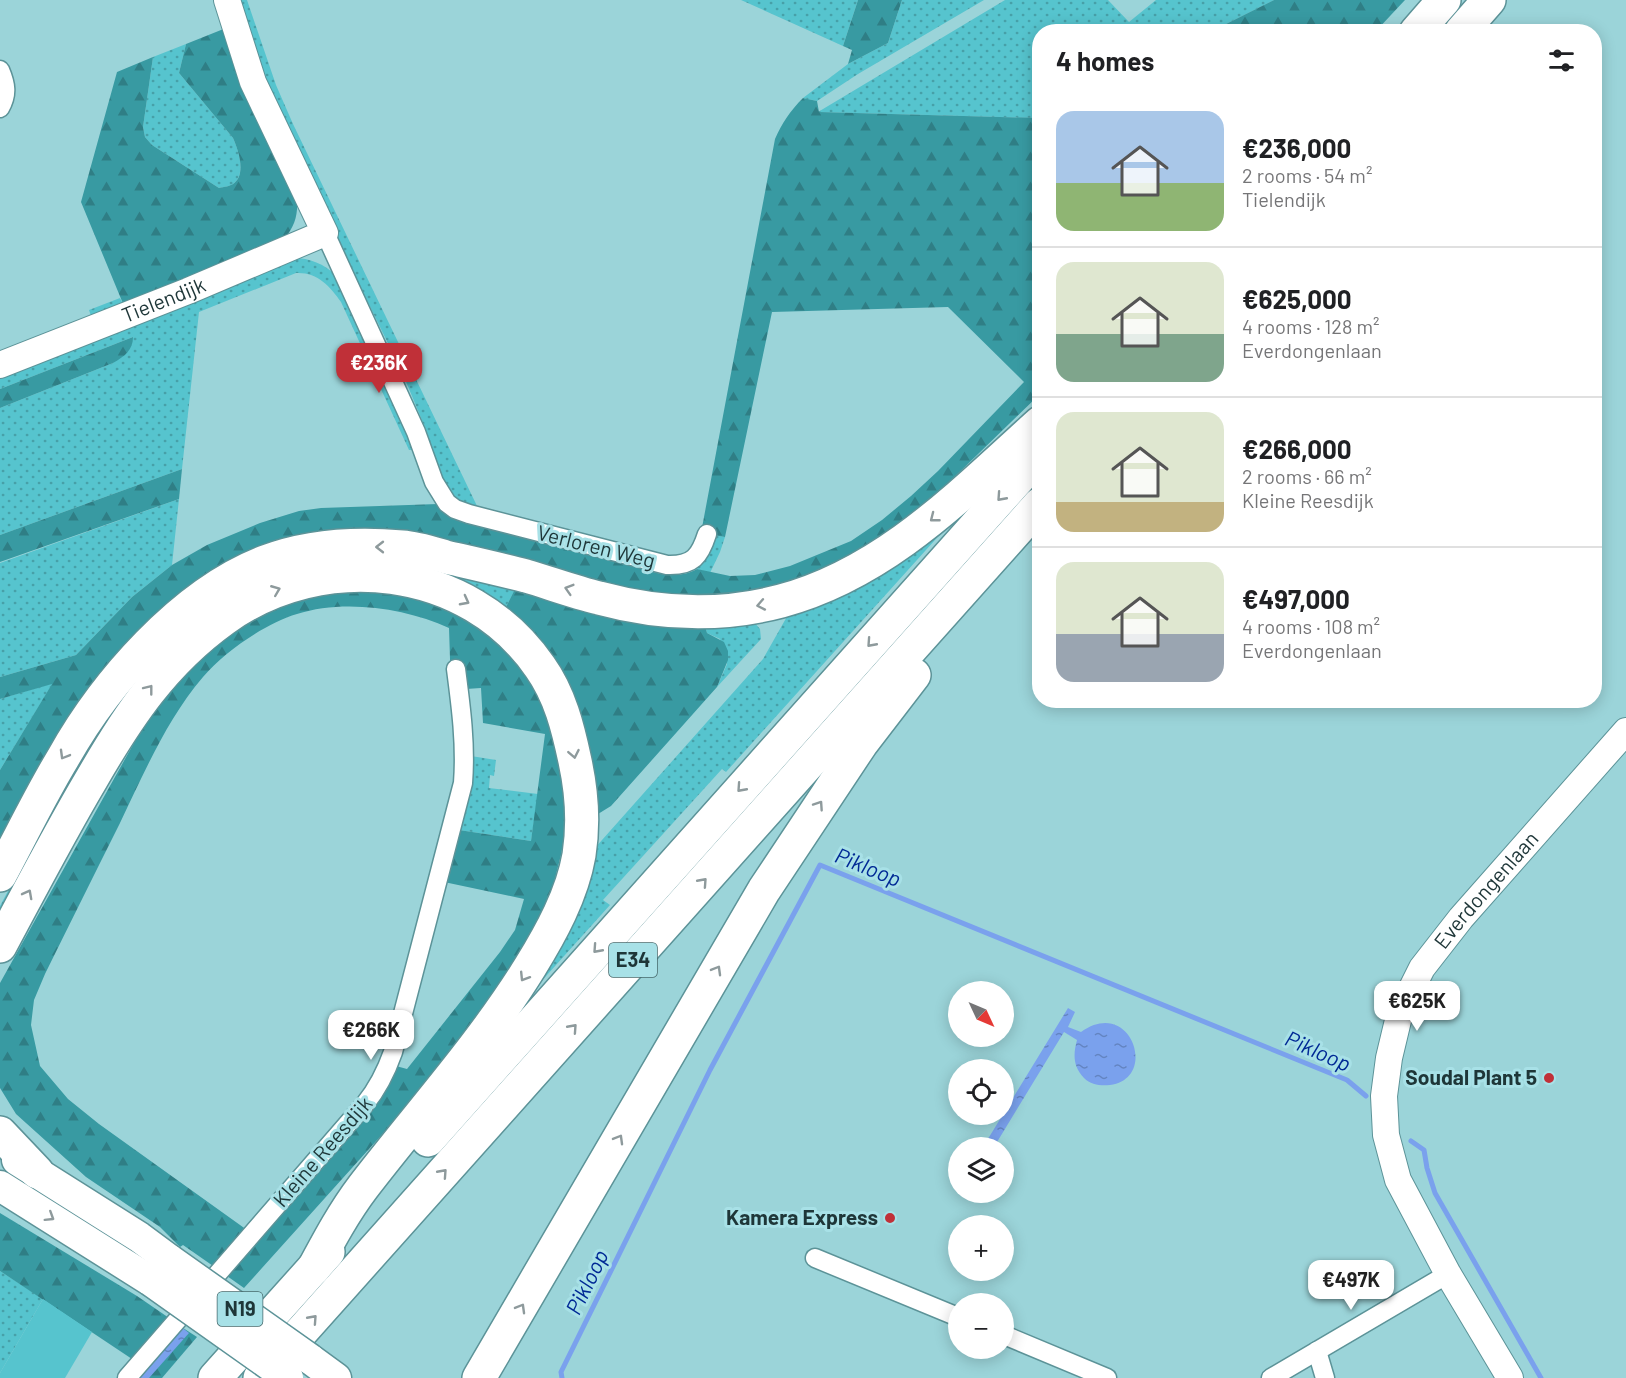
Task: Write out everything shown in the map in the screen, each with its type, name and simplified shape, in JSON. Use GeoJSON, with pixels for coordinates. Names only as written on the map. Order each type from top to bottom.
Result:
{"type":"FeatureCollection","features":[{"type":"Feature","properties":{"kind":"highway"},"geometry":{"type":"LineString","coordinates":[[1423,24],[1444,0]]}},
{"type":"Feature","properties":{"kind":"highway"},"geometry":{"type":"LineString","coordinates":[[1468,24],[1489,0]]}},
{"type":"Feature","properties":{"kind":"highway"},"geometry":{"type":"LineString","coordinates":[[0,875],[63,757],[112,683],[157,635],[181,614],[240,574],[265,562],[328,547],[405,547],[527,576],[635,606],[670,611],[707,612],[743,609],[805,593],[886,554],[937,516],[1032,430]]}},
{"type":"Feature","properties":{"kind":"highway","name":"E34"},"geometry":{"type":"LineString","coordinates":[[215,1378],[1032,462]]}},
{"type":"Feature","properties":{"kind":"highway","name":"E34"},"geometry":{"type":"LineString","coordinates":[[260,1378],[1032,513]]}},
{"type":"Feature","properties":{"kind":"highway"},"geometry":{"type":"LineString","coordinates":[[486,1371],[764,890],[861,744],[981,594],[995,570],[1007,541]]}},
{"type":"Feature","properties":{"kind":"highway"},"geometry":{"type":"LineString","coordinates":[[0,945],[76,805],[139,702],[180,655],[225,618],[257,598],[282,587],[323,577],[375,575],[402,578],[447,592],[470,603],[488,615],[521,645],[539,665],[561,706],[569,729],[579,782],[583,808],[579,857],[565,902],[544,945],[503,1010],[356,1196],[314,1268]]}},
{"type":"Feature","properties":{"kind":"highway"},"geometry":{"type":"LineString","coordinates":[[0,1133],[37,1172]]}},
{"type":"Feature","properties":{"kind":"main road","name":"N19"},"geometry":{"type":"LineString","coordinates":[[0,1150],[139,1237],[160,1270],[288,1378]]}},
{"type":"Feature","properties":{"kind":"main road","name":"N19"},"geometry":{"type":"LineString","coordinates":[[0,1186],[160,1270],[336,1378]]}},
{"type":"Feature","properties":{"kind":"street"},"geometry":{"type":"LineString","coordinates":[[227,0],[253,82],[325,233]]}},
{"type":"Feature","properties":{"kind":"street"},"geometry":{"type":"LineString","coordinates":[[0,70],[6,89],[0,108]]}},
{"type":"Feature","properties":{"kind":"street","name":"Tielendijk"},"geometry":{"type":"LineString","coordinates":[[0,365],[188,291],[325,233]]}},
{"type":"Feature","properties":{"kind":"street","name":"Verloren Weg"},"geometry":{"type":"LineString","coordinates":[[325,233],[416,432],[434,482],[447,503],[469,514],[668,565],[678,566],[697,557],[703,549],[707,534]]}},
{"type":"Feature","properties":{"kind":"street","name":"Kleine Reesdijk"},"geometry":{"type":"LineString","coordinates":[[127,1378],[365,1104],[377,1089],[386,1072],[463,783],[465,760],[456,669]]}},
{"type":"Feature","properties":{"kind":"street","name":"Everdongenlaan"},"geometry":{"type":"LineString","coordinates":[[1510,1378],[1448,1274],[1398,1180],[1386,1135],[1384,1096],[1389,1058],[1400,1012],[1422,968],[1461,918],[1626,731]]}},
{"type":"Feature","properties":{"kind":"street"},"geometry":{"type":"LineString","coordinates":[[815,1258],[948,1313]]}},
{"type":"Feature","properties":{"kind":"street"},"geometry":{"type":"LineString","coordinates":[[1271,1378],[1448,1274]]}},
{"type":"Feature","properties":{"kind":"street"},"geometry":{"type":"LineString","coordinates":[[1014,1339],[1107,1378]]}},
{"type":"Feature","properties":{"kind":"street"},"geometry":{"type":"LineString","coordinates":[[1317,1352],[1325,1378]]}},
{"type":"Feature","properties":{"kind":"shaded area"},"geometry":{"type":"Polygon","coordinates":[[[236,0],[247,0],[276,85],[293,124],[478,508],[457,502],[445,486],[426,430],[402,372],[286,135],[236,0]]]}},
{"type":"Feature","properties":{"kind":"shaded area"},"geometry":{"type":"Polygon","coordinates":[[[741,0],[858,0],[843,46],[741,0]]]}},
{"type":"Feature","properties":{"kind":"shaded area"},"geometry":{"type":"Polygon","coordinates":[[[902,0],[984,0],[858,74],[817,101],[803,98],[848,64],[888,43],[902,0]]]}},
{"type":"Feature","properties":{"kind":"shaded area"},"geometry":{"type":"Polygon","coordinates":[[[1005,0],[1108,0],[1129,22],[1156,0],[1274,0],[1226,24],[1032,24],[1032,118],[818,112],[1005,0]]]}},
{"type":"Feature","properties":{"kind":"shaded area"},"geometry":{"type":"Polygon","coordinates":[[[186,44],[179,73],[233,138],[237,149],[240,175],[229,186],[219,188],[152,145],[145,137],[143,127],[153,57],[186,44]]]}},
{"type":"Feature","properties":{"kind":"shaded area"},"geometry":{"type":"Polygon","coordinates":[[[294,258],[316,262],[335,275],[415,450],[409,450],[341,302],[322,281],[304,273],[296,273],[199,312],[182,469],[0,535],[0,408],[113,363],[133,337],[0,389],[0,374],[294,258]]]}},
{"type":"Feature","properties":{"kind":"shaded area"},"geometry":{"type":"Polygon","coordinates":[[[120,298],[124,306],[92,319],[89,310],[120,298]]]}},
{"type":"Feature","properties":{"kind":"shaded area"},"geometry":{"type":"Polygon","coordinates":[[[179,499],[172,565],[132,597],[76,655],[0,677],[0,563],[179,499]]]}},
{"type":"Feature","properties":{"kind":"shaded area"},"geometry":{"type":"Polygon","coordinates":[[[953,520],[726,772],[722,769],[603,900],[610,905],[529,995],[586,858],[763,659],[789,613],[953,520]]]}},
{"type":"Feature","properties":{"kind":"shaded area"},"geometry":{"type":"Polygon","coordinates":[[[713,535],[725,537],[710,573],[697,569],[707,553],[713,535]]]}},
{"type":"Feature","properties":{"kind":"shaded area"},"geometry":{"type":"Polygon","coordinates":[[[357,555],[437,567],[516,587],[504,611],[466,590],[435,577],[392,567],[368,566],[327,568],[280,577],[259,584],[235,598],[190,630],[126,702],[56,814],[0,916],[0,906],[83,754],[116,704],[153,657],[194,617],[241,585],[294,564],[357,555]]]}},
{"type":"Feature","properties":{"kind":"shaded area"},"geometry":{"type":"Polygon","coordinates":[[[753,621],[760,629],[761,639],[717,687],[727,664],[720,639],[707,633],[705,626],[753,621]]]}},
{"type":"Feature","properties":{"kind":"shaded area"},"geometry":{"type":"Polygon","coordinates":[[[53,683],[0,770],[0,699],[53,683]]]}},
{"type":"Feature","properties":{"kind":"shaded area"},"geometry":{"type":"Polygon","coordinates":[[[471,756],[496,760],[494,776],[490,775],[489,788],[538,794],[531,841],[459,830],[471,756]]]}},
{"type":"Feature","properties":{"kind":"shaded area"},"geometry":{"type":"Polygon","coordinates":[[[0,1271],[43,1299],[0,1373],[0,1271]]]}},
{"type":"Feature","properties":{"kind":"shaded area"},"geometry":{"type":"Polygon","coordinates":[[[43,1299],[92,1332],[65,1378],[0,1378],[0,1373],[43,1299]]]}},
{"type":"Feature","properties":{"kind":"green space"},"geometry":{"type":"Polygon","coordinates":[[[858,0],[902,0],[888,43],[848,64],[852,50],[843,46],[858,0]]]}},
{"type":"Feature","properties":{"kind":"green space"},"geometry":{"type":"Polygon","coordinates":[[[1274,0],[1405,0],[1383,24],[1226,24],[1274,0]]]}},
{"type":"Feature","properties":{"kind":"green space"},"geometry":{"type":"Polygon","coordinates":[[[226,28],[297,199],[295,220],[284,239],[124,306],[81,202],[117,72],[153,57],[143,127],[145,137],[152,145],[219,188],[233,184],[240,175],[240,168],[239,155],[233,138],[179,73],[186,44],[226,28]]]}},
{"type":"Feature","properties":{"kind":"green space"},"geometry":{"type":"Polygon","coordinates":[[[803,98],[817,101],[819,112],[1032,118],[1032,402],[940,491],[858,557],[748,596],[651,595],[514,559],[236,559],[0,842],[0,770],[52,684],[0,699],[0,677],[76,655],[132,597],[172,565],[207,545],[260,523],[299,511],[321,508],[438,504],[446,514],[661,574],[684,574],[697,569],[730,576],[755,575],[790,566],[851,541],[882,520],[911,496],[1024,382],[948,307],[772,312],[725,537],[701,533],[775,139],[803,98]]]}},
{"type":"Feature","properties":{"kind":"green space"},"geometry":{"type":"Polygon","coordinates":[[[133,337],[132,346],[128,352],[113,363],[0,408],[0,389],[133,337]]]}},
{"type":"Feature","properties":{"kind":"green space"},"geometry":{"type":"Polygon","coordinates":[[[182,469],[179,499],[0,562],[0,535],[182,469]]]}},
{"type":"Feature","properties":{"kind":"green space"},"geometry":{"type":"Polygon","coordinates":[[[516,587],[705,626],[707,633],[724,642],[728,651],[728,660],[717,687],[611,806],[598,814],[594,814],[504,611],[516,587]]]}},
{"type":"Feature","properties":{"kind":"green space"},"geometry":{"type":"Polygon","coordinates":[[[306,589],[408,589],[487,628],[529,674],[551,716],[568,814],[561,855],[548,906],[530,944],[459,1049],[244,1288],[227,1276],[396,1066],[407,1069],[515,930],[524,899],[444,882],[459,830],[531,841],[545,734],[483,723],[481,688],[451,690],[449,628],[413,615],[374,608],[315,609],[272,624],[234,648],[212,667],[178,710],[147,766],[45,974],[34,1000],[31,1025],[40,1066],[68,1099],[99,1124],[247,1230],[216,1268],[183,1245],[180,1247],[160,1227],[86,1177],[16,1114],[0,1088],[0,983],[149,716],[216,640],[306,589]]]}},
{"type":"Feature","properties":{"kind":"green space"},"geometry":{"type":"Polygon","coordinates":[[[0,1213],[137,1296],[172,1320],[135,1361],[0,1271],[0,1213]]]}},
{"type":"Feature","properties":{"kind":"green space"},"geometry":{"type":"Polygon","coordinates":[[[180,1326],[197,1337],[162,1378],[135,1378],[180,1326]]]}},
{"type":"Feature","properties":{"kind":"water"},"geometry":{"type":"Polygon","coordinates":[[[1068,1008],[1075,1012],[1068,1027],[1081,1032],[1099,1024],[1114,1024],[1125,1031],[1133,1043],[1136,1056],[1133,1069],[1125,1080],[1110,1085],[1100,1085],[1090,1082],[1080,1074],[1075,1055],[1077,1040],[1064,1032],[1014,1114],[1014,1096],[1068,1008]]]}},
{"type":"Feature","properties":{"kind":"water"},"geometry":{"type":"Polygon","coordinates":[[[996,1125],[1007,1125],[1000,1137],[989,1137],[996,1125]]]}},
{"type":"Feature","properties":{"kind":"water"},"geometry":{"type":"Polygon","coordinates":[[[180,1326],[189,1333],[149,1378],[135,1378],[180,1326]]]}},
{"type":"Feature","properties":{"kind":"waterway","name":"Pikloop"},"geometry":{"type":"LineString","coordinates":[[562,1378],[561,1372],[710,1070],[820,865],[1347,1080],[1366,1096]]}},
{"type":"Feature","properties":{"kind":"waterway","name":"Pikloop"},"geometry":{"type":"LineString","coordinates":[[1411,1141],[1424,1150],[1435,1193],[1541,1378]]}},
{"type":"Feature","properties":{"kind":"place","name":"Soudal Plant 5"},"geometry":{"type":"Point","coordinates":[1549,1078]}},
{"type":"Feature","properties":{"kind":"place","name":"Kamera Express"},"geometry":{"type":"Point","coordinates":[890,1218]}}]}
